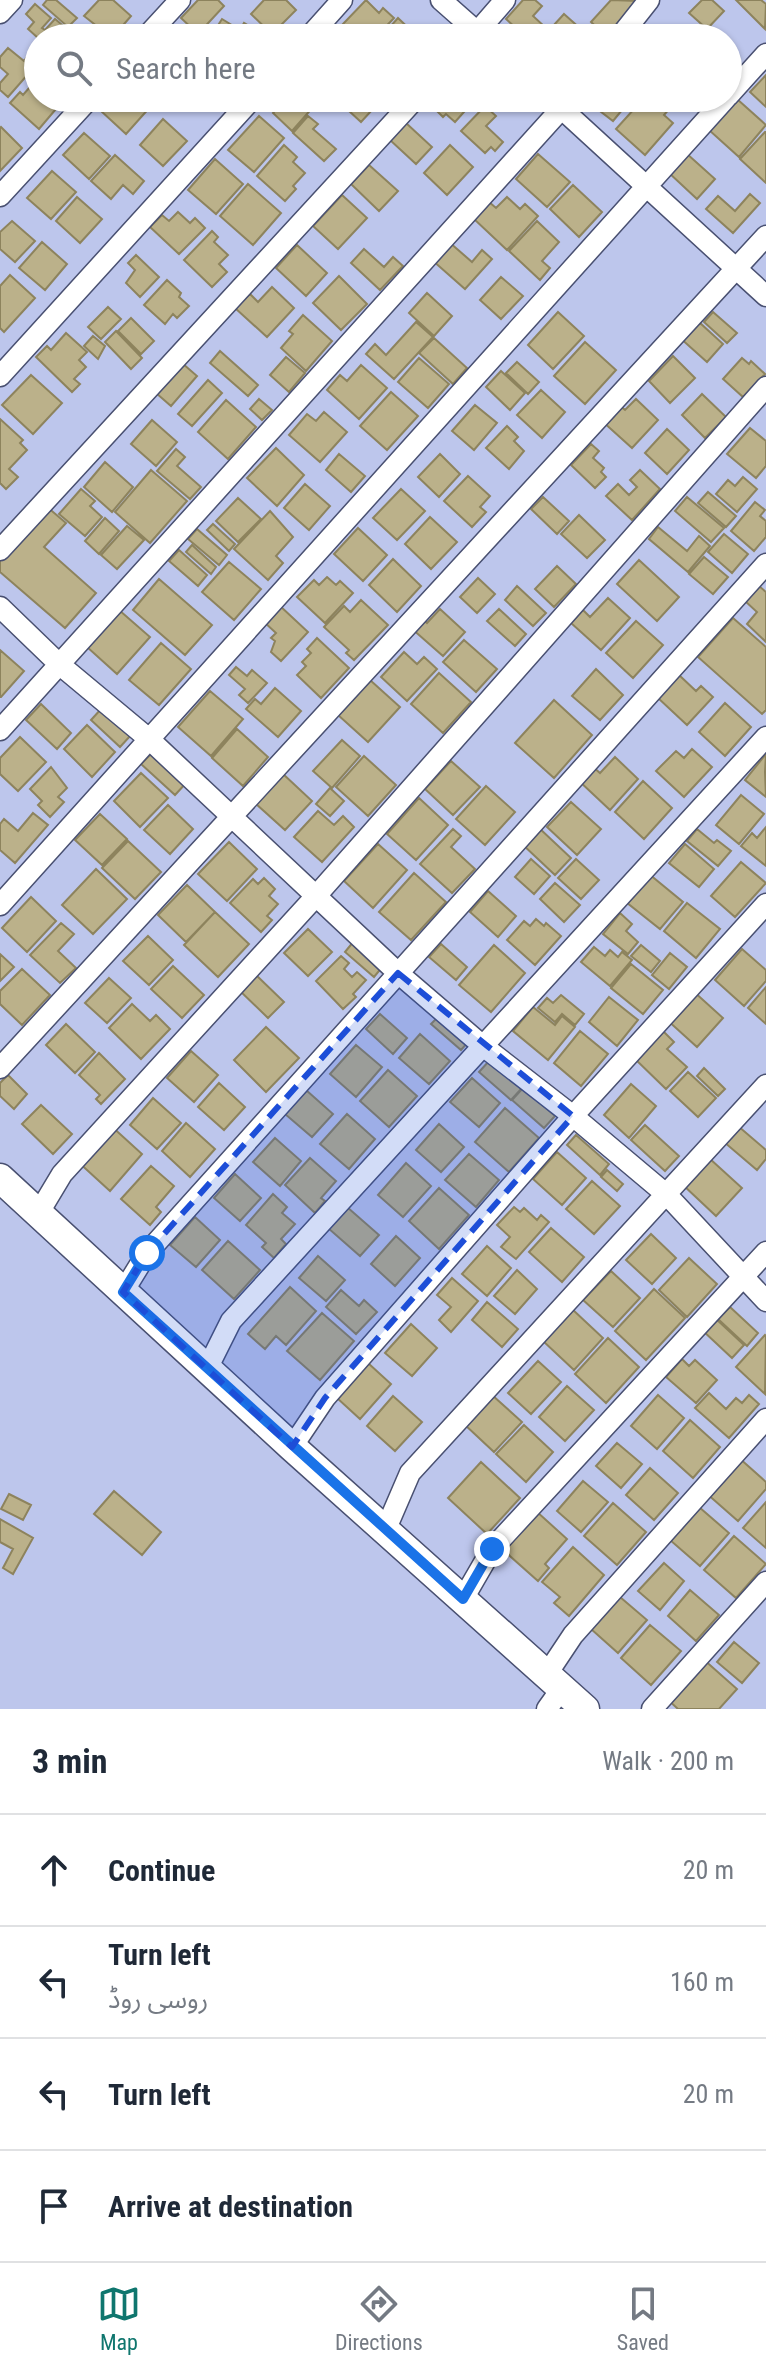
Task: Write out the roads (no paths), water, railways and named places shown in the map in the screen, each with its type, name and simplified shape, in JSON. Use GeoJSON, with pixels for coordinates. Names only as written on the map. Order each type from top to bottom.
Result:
{"type":"FeatureCollection","features":[{"type":"Feature","properties":{"kind":"main road"},"geometry":{"type":"LineString","coordinates":[[0,1178],[292,1447],[463,1599],[552,1691],[585,1709]]}},
{"type":"Feature","properties":{"kind":"street"},"geometry":{"type":"LineString","coordinates":[[0,13],[12,0]]}},
{"type":"Feature","properties":{"kind":"street"},"geometry":{"type":"LineString","coordinates":[[158,24],[180,0]]}},
{"type":"Feature","properties":{"kind":"street"},"geometry":{"type":"LineString","coordinates":[[321,24],[342,0]]}},
{"type":"Feature","properties":{"kind":"street"},"geometry":{"type":"LineString","coordinates":[[441,0],[466,24]]}},
{"type":"Feature","properties":{"kind":"street"},"geometry":{"type":"LineString","coordinates":[[487,24],[505,0]]}},
{"type":"Feature","properties":{"kind":"street"},"geometry":{"type":"LineString","coordinates":[[630,24],[649,0]]}},
{"type":"Feature","properties":{"kind":"street"},"geometry":{"type":"LineString","coordinates":[[742,80],[766,54]]}},
{"type":"Feature","properties":{"kind":"street"},"geometry":{"type":"LineString","coordinates":[[0,196],[77,112]]}},
{"type":"Feature","properties":{"kind":"street"},"geometry":{"type":"LineString","coordinates":[[0,376],[240,112]]}},
{"type":"Feature","properties":{"kind":"street"},"geometry":{"type":"LineString","coordinates":[[0,550],[403,112]]}},
{"type":"Feature","properties":{"kind":"street"},"geometry":{"type":"LineString","coordinates":[[0,730],[552,112]]}},
{"type":"Feature","properties":{"kind":"street"},"geometry":{"type":"LineString","coordinates":[[571,112],[766,296]]}},
{"type":"Feature","properties":{"kind":"street"},"geometry":{"type":"LineString","coordinates":[[0,905],[713,112]]}},
{"type":"Feature","properties":{"kind":"street"},"geometry":{"type":"LineString","coordinates":[[0,1068],[766,236]]}},
{"type":"Feature","properties":{"kind":"street"},"geometry":{"type":"LineString","coordinates":[[38,1214],[62,1174],[316,896],[766,387]]}},
{"type":"Feature","properties":{"kind":"street"},"geometry":{"type":"LineString","coordinates":[[123,1292],[147,1253],[766,564]]}},
{"type":"Feature","properties":{"kind":"street"},"geometry":{"type":"LineString","coordinates":[[0,607],[59,664],[149,739],[398,973],[667,1195],[766,1301]]}},
{"type":"Feature","properties":{"kind":"street"},"geometry":{"type":"LineString","coordinates":[[207,1369],[231,1321],[766,737]]}},
{"type":"Feature","properties":{"kind":"street"},"geometry":{"type":"LineString","coordinates":[[292,1447],[325,1398],[573,1116],[766,904]]}},
{"type":"Feature","properties":{"kind":"street"},"geometry":{"type":"LineString","coordinates":[[385,1531],[410,1473],[766,1085]]}},
{"type":"Feature","properties":{"kind":"street"},"geometry":{"type":"LineString","coordinates":[[463,1599],[492,1549],[766,1252]]}},
{"type":"Feature","properties":{"kind":"street"},"geometry":{"type":"LineString","coordinates":[[552,1691],[573,1635],[766,1419]]}},
{"type":"Feature","properties":{"kind":"street"},"geometry":{"type":"LineString","coordinates":[[652,1709],[766,1582]]}}]}
